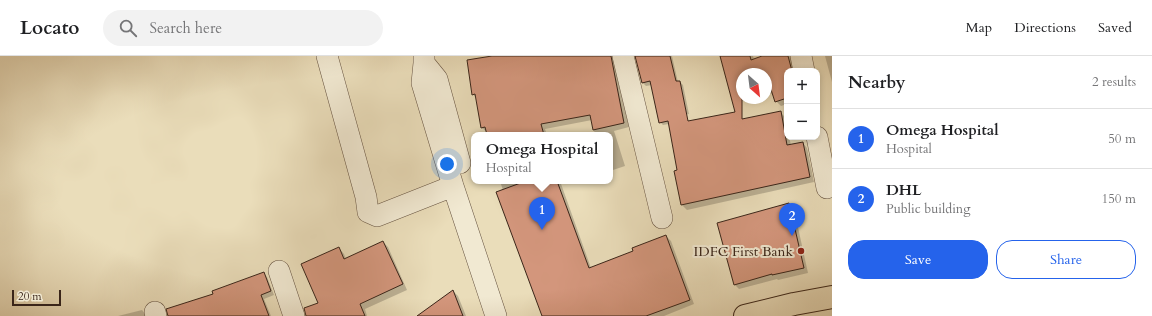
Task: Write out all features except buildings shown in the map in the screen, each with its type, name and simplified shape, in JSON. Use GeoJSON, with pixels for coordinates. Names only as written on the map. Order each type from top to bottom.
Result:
{"type":"FeatureCollection","features":[{"type":"Feature","properties":{"kind":"main road"},"geometry":{"type":"LineString","coordinates":[[745,316],[794,304],[832,297]]}},
{"type":"Feature","properties":{"kind":"street"},"geometry":{"type":"LineString","coordinates":[[327,56],[366,197],[368,212],[378,216],[453,186]]}},
{"type":"Feature","properties":{"kind":"street"},"geometry":{"type":"LineString","coordinates":[[623,56],[662,218]]}},
{"type":"Feature","properties":{"kind":"street"},"geometry":{"type":"LineString","coordinates":[[801,56],[803,68]]}},
{"type":"Feature","properties":{"kind":"street"},"geometry":{"type":"LineString","coordinates":[[424,59],[422,83],[453,186],[496,316]]}},
{"type":"Feature","properties":{"kind":"street"},"geometry":{"type":"LineString","coordinates":[[424,59],[437,79],[461,164],[509,316]]}},
{"type":"Feature","properties":{"kind":"street"},"geometry":{"type":"LineString","coordinates":[[818,140],[827,188]]}},
{"type":"Feature","properties":{"kind":"street"},"geometry":{"type":"LineString","coordinates":[[279,271],[294,316]]}},
{"type":"Feature","properties":{"kind":"place","name":"Omega Hospital"},"geometry":{"type":"Point","coordinates":[542,230]}},
{"type":"Feature","properties":{"kind":"place","name":"DHL"},"geometry":{"type":"Point","coordinates":[792,236]}},
{"type":"Feature","properties":{"kind":"place","name":"IDFC First Bank"},"geometry":{"type":"Point","coordinates":[801,251]}}]}
